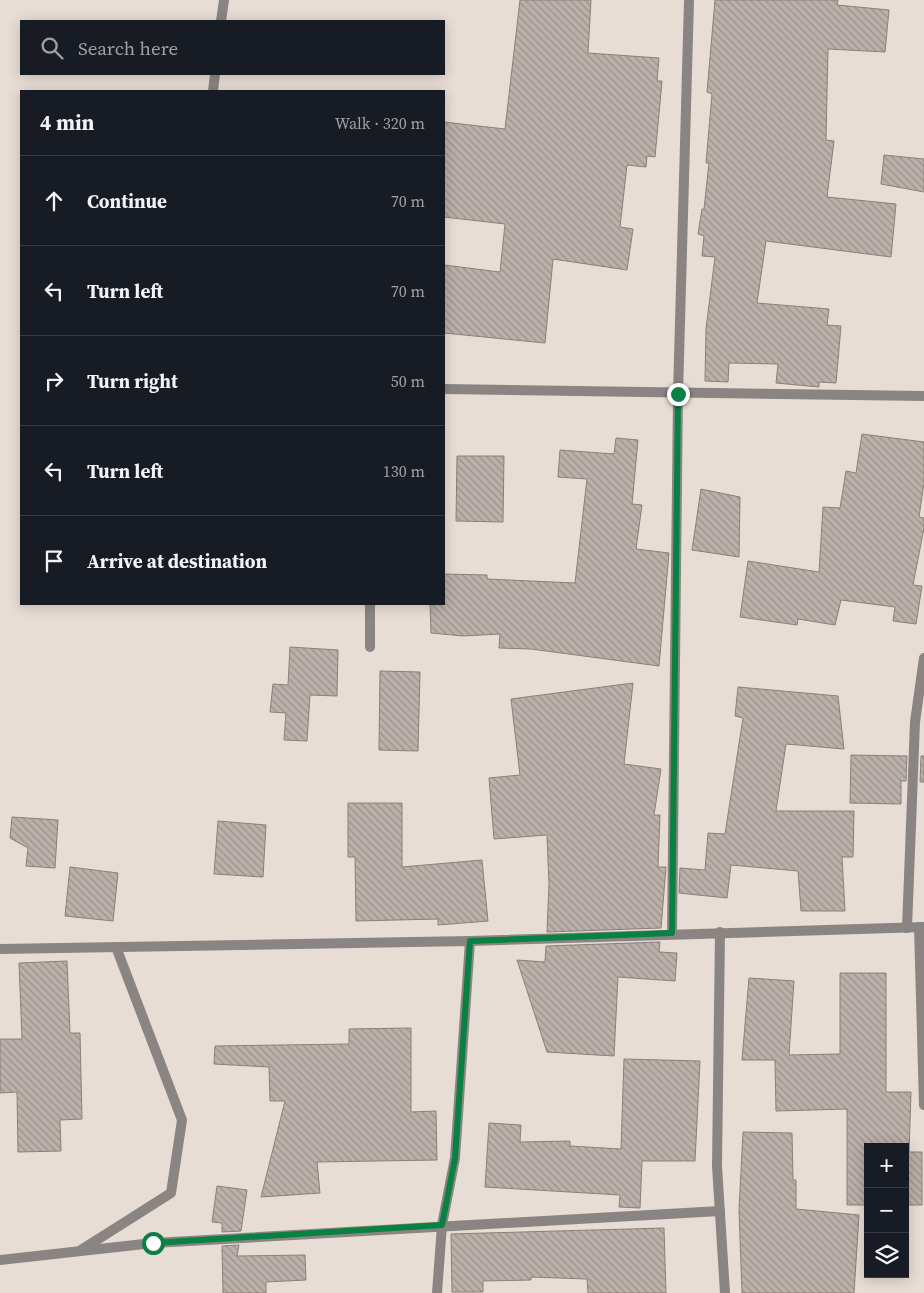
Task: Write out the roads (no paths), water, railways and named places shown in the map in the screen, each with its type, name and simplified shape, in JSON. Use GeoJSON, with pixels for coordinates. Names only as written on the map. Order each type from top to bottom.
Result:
{"type":"FeatureCollection","features":[{"type":"Feature","properties":{"kind":"street"},"geometry":{"type":"LineString","coordinates":[[221,20],[224,0]]}},
{"type":"Feature","properties":{"kind":"street"},"geometry":{"type":"LineString","coordinates":[[672,933],[678,394],[689,0]]}},
{"type":"Feature","properties":{"kind":"street"},"geometry":{"type":"LineString","coordinates":[[213,90],[215,75]]}},
{"type":"Feature","properties":{"kind":"street"},"geometry":{"type":"LineString","coordinates":[[445,389],[678,394],[924,396]]}},
{"type":"Feature","properties":{"kind":"street"},"geometry":{"type":"LineString","coordinates":[[370,605],[370,647]]}},
{"type":"Feature","properties":{"kind":"street"},"geometry":{"type":"LineString","coordinates":[[907,928],[915,722],[924,658]]}},
{"type":"Feature","properties":{"kind":"street"},"geometry":{"type":"LineString","coordinates":[[0,949],[470,941],[672,933],[922,927],[924,1106]]}},
{"type":"Feature","properties":{"kind":"street"},"geometry":{"type":"LineString","coordinates":[[720,932],[717,1166],[725,1293]]}},
{"type":"Feature","properties":{"kind":"street"},"geometry":{"type":"LineString","coordinates":[[437,1293],[442,1225],[455,1158],[470,941]]}},
{"type":"Feature","properties":{"kind":"street"},"geometry":{"type":"LineString","coordinates":[[78,1251],[172,1193],[182,1120],[116,947]]}},
{"type":"Feature","properties":{"kind":"street"},"geometry":{"type":"LineString","coordinates":[[0,1260],[153,1243],[442,1225],[720,1212]]}}]}
